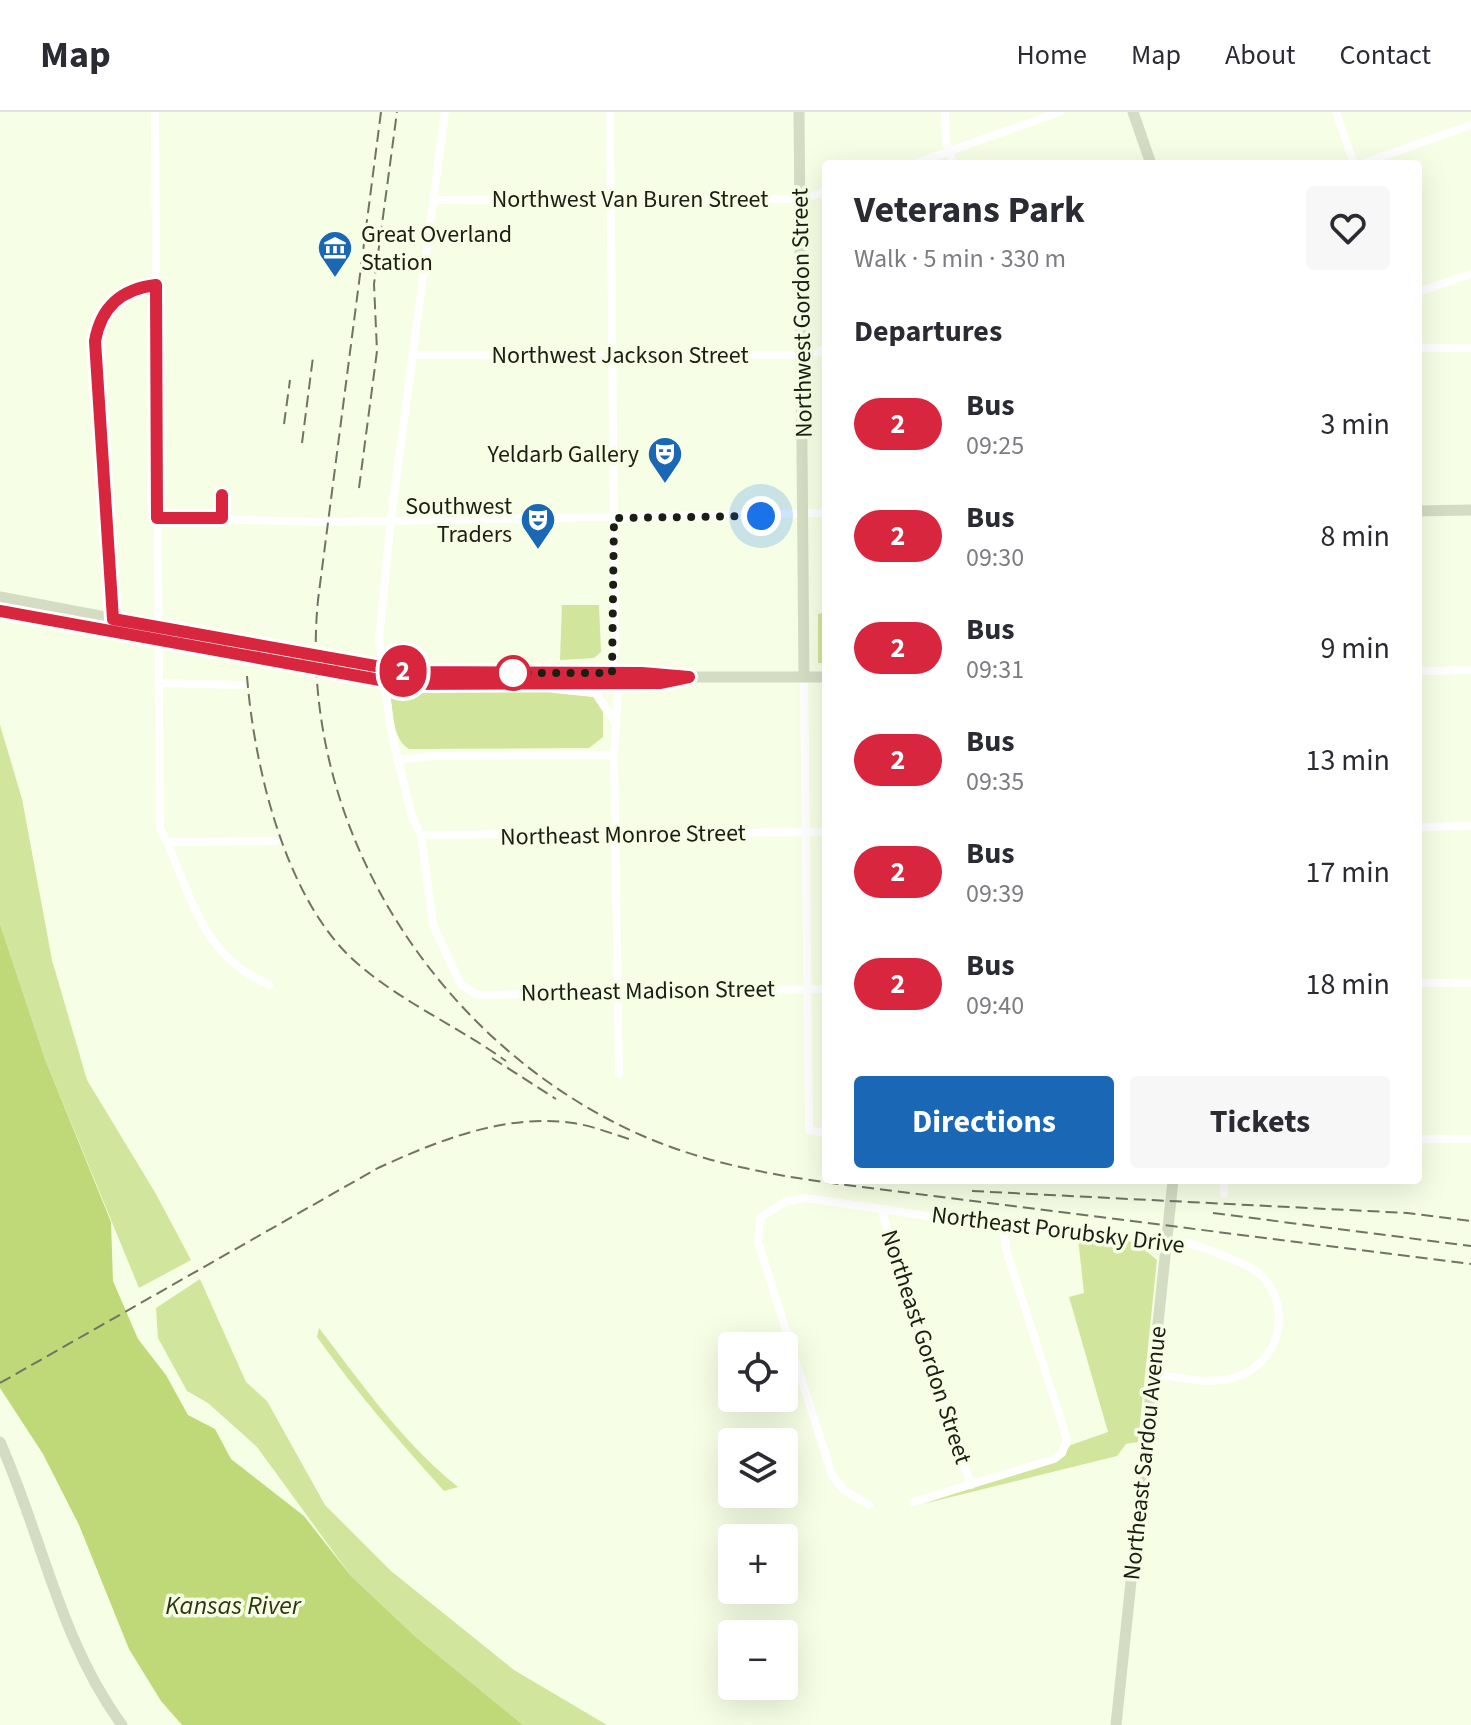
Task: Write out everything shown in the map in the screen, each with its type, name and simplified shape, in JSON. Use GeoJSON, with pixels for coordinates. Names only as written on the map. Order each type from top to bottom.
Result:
{"type":"FeatureCollection","features":[{"type":"Feature","properties":{"kind":"main road","name":"Northwest Gordon Street"},"geometry":{"type":"LineString","coordinates":[[799,112],[804,514]]}},
{"type":"Feature","properties":{"kind":"main road"},"geometry":{"type":"LineString","coordinates":[[1133,112],[1150,160]]}},
{"type":"Feature","properties":{"kind":"main road"},"geometry":{"type":"LineString","coordinates":[[1422,511],[1471,510]]}},
{"type":"Feature","properties":{"kind":"main road"},"geometry":{"type":"LineString","coordinates":[[804,514],[804,677]]}},
{"type":"Feature","properties":{"kind":"main road"},"geometry":{"type":"LineString","coordinates":[[0,597],[112,625]]}},
{"type":"Feature","properties":{"kind":"main road"},"geometry":{"type":"LineString","coordinates":[[0,611],[112,625],[380,669],[530,682],[660,683],[689,677]]}},
{"type":"Feature","properties":{"kind":"main road"},"geometry":{"type":"LineString","coordinates":[[530,682],[612,673],[689,677],[822,677]]}},
{"type":"Feature","properties":{"kind":"main road","name":"Northeast Sardou Avenue"},"geometry":{"type":"LineString","coordinates":[[1116,1725],[1173,1184]]}},
{"type":"Feature","properties":{"kind":"main road"},"geometry":{"type":"LineString","coordinates":[[0,1442],[75,1645],[93,1681],[122,1725]]}},
{"type":"Feature","properties":{"kind":"street"},"geometry":{"type":"LineString","coordinates":[[155,112],[160,828],[187,897],[208,933],[249,976],[269,985]]}},
{"type":"Feature","properties":{"kind":"street"},"geometry":{"type":"LineString","coordinates":[[421,835],[397,760],[379,640],[391,518],[445,112]]}},
{"type":"Feature","properties":{"kind":"street"},"geometry":{"type":"LineString","coordinates":[[610,112],[614,518],[612,673]]}},
{"type":"Feature","properties":{"kind":"street"},"geometry":{"type":"LineString","coordinates":[[945,112],[952,160]]}},
{"type":"Feature","properties":{"kind":"street"},"geometry":{"type":"LineString","coordinates":[[924,160],[1060,112]]}},
{"type":"Feature","properties":{"kind":"street"},"geometry":{"type":"LineString","coordinates":[[1336,112],[1353,160]]}},
{"type":"Feature","properties":{"kind":"street"},"geometry":{"type":"LineString","coordinates":[[1372,160],[1471,125]]}},
{"type":"Feature","properties":{"kind":"street","name":"Northwest Van Buren Street"},"geometry":{"type":"LineString","coordinates":[[433,200],[801,199],[822,193]]}},
{"type":"Feature","properties":{"kind":"street"},"geometry":{"type":"LineString","coordinates":[[1422,291],[1471,274]]}},
{"type":"Feature","properties":{"kind":"street"},"geometry":{"type":"LineString","coordinates":[[112,625],[113,590],[95,341],[103,315],[115,300],[136,288],[156,285]]}},
{"type":"Feature","properties":{"kind":"street"},"geometry":{"type":"LineString","coordinates":[[1422,348],[1471,348]]}},
{"type":"Feature","properties":{"kind":"street","name":"Northwest Jackson Street"},"geometry":{"type":"LineString","coordinates":[[413,355],[801,354],[822,350]]}},
{"type":"Feature","properties":{"kind":"street"},"geometry":{"type":"LineString","coordinates":[[157,518],[328,522],[391,518],[614,518],[822,513]]}},
{"type":"Feature","properties":{"kind":"street"},"geometry":{"type":"LineString","coordinates":[[1422,671],[1471,670]]}},
{"type":"Feature","properties":{"kind":"street"},"geometry":{"type":"LineString","coordinates":[[804,677],[809,1130],[822,1132]]}},
{"type":"Feature","properties":{"kind":"street"},"geometry":{"type":"LineString","coordinates":[[530,682],[596,693],[604,700],[615,722]]}},
{"type":"Feature","properties":{"kind":"street"},"geometry":{"type":"LineString","coordinates":[[158,683],[241,685]]}},
{"type":"Feature","properties":{"kind":"street"},"geometry":{"type":"LineString","coordinates":[[619,1074],[614,755],[618,691],[623,684]]}},
{"type":"Feature","properties":{"kind":"street"},"geometry":{"type":"LineString","coordinates":[[397,760],[433,756],[614,755]]}},
{"type":"Feature","properties":{"kind":"street"},"geometry":{"type":"LineString","coordinates":[[1422,827],[1471,826]]}},
{"type":"Feature","properties":{"kind":"street","name":"Northeast Monroe Street"},"geometry":{"type":"LineString","coordinates":[[421,835],[822,832]]}},
{"type":"Feature","properties":{"kind":"street","name":"Northeast Madison Street"},"geometry":{"type":"LineString","coordinates":[[421,835],[433,925],[461,985],[471,993],[822,989]]}},
{"type":"Feature","properties":{"kind":"street"},"geometry":{"type":"LineString","coordinates":[[167,842],[276,841]]}},
{"type":"Feature","properties":{"kind":"street"},"geometry":{"type":"LineString","coordinates":[[1422,983],[1471,983]]}},
{"type":"Feature","properties":{"kind":"street"},"geometry":{"type":"LineString","coordinates":[[1422,1139],[1471,1139]]}},
{"type":"Feature","properties":{"kind":"street"},"geometry":{"type":"LineString","coordinates":[[1224,1184],[1224,1194]]}},
{"type":"Feature","properties":{"kind":"street","name":"Northeast Porubsky Drive"},"geometry":{"type":"LineString","coordinates":[[869,1505],[844,1490],[832,1475],[758,1242],[760,1218],[785,1202],[805,1198],[1004,1227],[1189,1243],[1254,1269],[1270,1284],[1280,1306],[1279,1331],[1272,1348],[1253,1369],[1224,1380],[1155,1374]]}},
{"type":"Feature","properties":{"kind":"street","name":"Northeast Gordon Street"},"geometry":{"type":"LineString","coordinates":[[881,1209],[971,1485]]}},
{"type":"Feature","properties":{"kind":"street"},"geometry":{"type":"LineString","coordinates":[[913,1502],[1054,1459],[1062,1453],[1067,1439],[1005,1246],[1004,1227]]}},
{"type":"Feature","properties":{"kind":"shaded area"},"geometry":{"type":"Polygon","coordinates":[[[562,605],[599,605],[601,652],[594,658],[560,660],[562,605]]]}},
{"type":"Feature","properties":{"kind":"shaded area"},"geometry":{"type":"Polygon","coordinates":[[[822,613],[822,663],[818,663],[818,614],[822,613]]]}},
{"type":"Feature","properties":{"kind":"shaded area"},"geometry":{"type":"Polygon","coordinates":[[[389,687],[548,692],[593,697],[603,712],[603,737],[589,748],[409,749],[396,730],[389,687]]]}},
{"type":"Feature","properties":{"kind":"shaded area"},"geometry":{"type":"Polygon","coordinates":[[[0,725],[22,799],[52,960],[87,1080],[156,1194],[191,1260],[139,1288],[45,1059],[0,924],[0,725]]]}},
{"type":"Feature","properties":{"kind":"shaded area"},"geometry":{"type":"Polygon","coordinates":[[[1078,1238],[1135,1242],[1157,1260],[1138,1442],[1126,1444],[1117,1456],[923,1504],[1057,1460],[1071,1445],[1108,1432],[1069,1297],[1084,1293],[1078,1238]]]}},
{"type":"Feature","properties":{"kind":"shaded area"},"geometry":{"type":"Polygon","coordinates":[[[200,1279],[246,1382],[267,1401],[325,1505],[391,1571],[514,1670],[607,1725],[523,1725],[417,1638],[351,1576],[257,1447],[208,1403],[187,1391],[158,1338],[156,1308],[200,1279]]]}},
{"type":"Feature","properties":{"kind":"shaded area"},"geometry":{"type":"Polygon","coordinates":[[[319,1328],[401,1432],[458,1487],[444,1491],[411,1454],[362,1397],[317,1337],[319,1328]]]}},
{"type":"Feature","properties":{"kind":"water","name":"Kansas River"},"geometry":{"type":"Polygon","coordinates":[[[0,924],[45,1059],[111,1222],[113,1281],[138,1339],[166,1375],[188,1415],[215,1429],[231,1459],[304,1516],[351,1576],[417,1638],[523,1725],[182,1725],[161,1701],[129,1649],[79,1525],[43,1454],[0,1388],[0,924]]]}},
{"type":"Feature","properties":{"kind":"railway"},"geometry":{"type":"LineString","coordinates":[[381,112],[318,600],[317,684],[331,766],[357,845],[395,919],[444,986],[503,1046],[569,1096],[666,1145],[759,1171],[822,1182]]}},
{"type":"Feature","properties":{"kind":"railway"},"geometry":{"type":"LineString","coordinates":[[359,488],[377,351],[374,284],[397,112]]}},
{"type":"Feature","properties":{"kind":"railway"},"geometry":{"type":"LineString","coordinates":[[302,443],[313,357]]}},
{"type":"Feature","properties":{"kind":"railway"},"geometry":{"type":"LineString","coordinates":[[284,424],[290,380]]}},
{"type":"Feature","properties":{"kind":"railway"},"geometry":{"type":"LineString","coordinates":[[247,676],[266,791],[293,870],[311,906],[333,938],[375,978],[506,1061]]}},
{"type":"Feature","properties":{"kind":"railway"},"geometry":{"type":"LineString","coordinates":[[492,1058],[556,1099]]}},
{"type":"Feature","properties":{"kind":"railway"},"geometry":{"type":"LineString","coordinates":[[0,1383],[378,1168],[424,1148],[497,1126],[548,1121],[580,1124],[632,1140]]}},
{"type":"Feature","properties":{"kind":"railway"},"geometry":{"type":"LineString","coordinates":[[839,1184],[1471,1264]]}},
{"type":"Feature","properties":{"kind":"railway"},"geometry":{"type":"LineString","coordinates":[[972,1191],[1407,1213],[1471,1221]]}},
{"type":"Feature","properties":{"kind":"railway"},"geometry":{"type":"LineString","coordinates":[[1213,1213],[1471,1246]]}},
{"type":"Feature","properties":{"kind":"bus line","name":"2"},"geometry":{"type":"LineString","coordinates":[[0,611],[402,684],[460,687],[660,683],[689,677],[671,673],[409,672],[113,619],[115,603],[95,341],[99,324],[109,306],[136,288],[156,285],[157,518],[222,518],[222,495]]}},
{"type":"Feature","properties":{"kind":"place","name":"Great Overland Station"},"geometry":{"type":"Point","coordinates":[335,279]}},
{"type":"Feature","properties":{"kind":"place","name":"Yeldarb Gallery"},"geometry":{"type":"Point","coordinates":[665,485]}},
{"type":"Feature","properties":{"kind":"place","name":"Southwest Traders"},"geometry":{"type":"Point","coordinates":[538,551]}},
{"type":"Feature","properties":{"kind":"route"},"geometry":{"type":"LineString","coordinates":[[513,673],[612,673],[615,646],[614,518],[761,516]]}}]}
